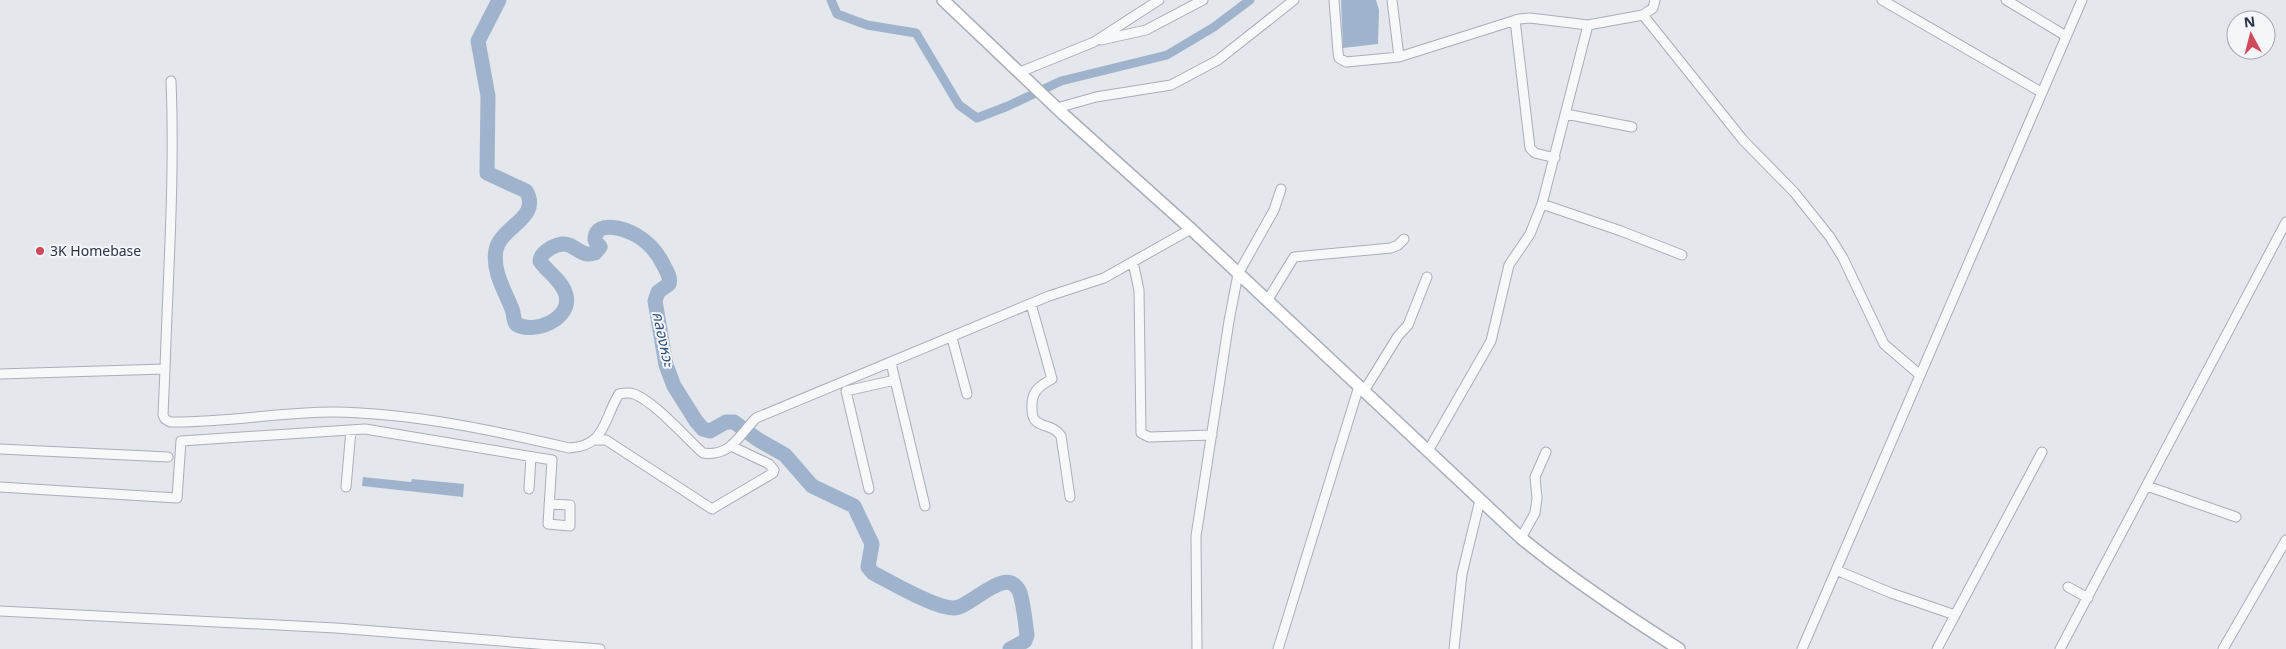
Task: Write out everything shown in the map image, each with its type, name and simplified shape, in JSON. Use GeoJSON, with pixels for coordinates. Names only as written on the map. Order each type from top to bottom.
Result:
{"type":"FeatureCollection","features":[{"type":"Feature","properties":{"kind":"street"},"geometry":{"type":"LineString","coordinates":[[943,0],[1521,538],[1557,568],[1679,649]]}},
{"type":"Feature","properties":{"kind":"street"},"geometry":{"type":"LineString","coordinates":[[1094,42],[1159,0]]}},
{"type":"Feature","properties":{"kind":"street"},"geometry":{"type":"LineString","coordinates":[[1020,72],[1094,42],[1146,30],[1203,0]]}},
{"type":"Feature","properties":{"kind":"street"},"geometry":{"type":"LineString","coordinates":[[1057,108],[1096,97],[1171,85],[1218,60],[1294,0]]}},
{"type":"Feature","properties":{"kind":"street"},"geometry":{"type":"LineString","coordinates":[[1334,0],[1337,47],[1342,60],[1399,57],[1514,20],[1530,18],[1588,25],[1643,14],[1653,8],[1655,0]]}},
{"type":"Feature","properties":{"kind":"street"},"geometry":{"type":"LineString","coordinates":[[1392,0],[1399,57]]}},
{"type":"Feature","properties":{"kind":"street"},"geometry":{"type":"LineString","coordinates":[[1882,0],[2042,92]]}},
{"type":"Feature","properties":{"kind":"street"},"geometry":{"type":"LineString","coordinates":[[2006,0],[2066,36]]}},
{"type":"Feature","properties":{"kind":"street"},"geometry":{"type":"LineString","coordinates":[[1802,649],[2082,0]]}},
{"type":"Feature","properties":{"kind":"street"},"geometry":{"type":"LineString","coordinates":[[1643,14],[1743,140],[1794,192],[1830,237],[1843,258],[1884,344],[1920,375]]}},
{"type":"Feature","properties":{"kind":"street"},"geometry":{"type":"LineString","coordinates":[[1514,20],[1530,148],[1538,154],[1555,158]]}},
{"type":"Feature","properties":{"kind":"street"},"geometry":{"type":"LineString","coordinates":[[1428,451],[1489,344],[1509,266],[1530,234],[1542,204],[1588,25]]}},
{"type":"Feature","properties":{"kind":"street"},"geometry":{"type":"LineString","coordinates":[[171,81],[173,134],[172,219],[164,415],[165,419],[170,422],[299,413],[370,414],[453,425],[569,448],[578,447],[594,440],[603,431],[619,394],[626,392],[633,393],[646,401],[702,453],[714,455],[732,445],[756,418],[1031,304],[1096,281],[1191,229]]}},
{"type":"Feature","properties":{"kind":"street"},"geometry":{"type":"LineString","coordinates":[[1566,114],[1632,127]]}},
{"type":"Feature","properties":{"kind":"street"},"geometry":{"type":"LineString","coordinates":[[1197,649],[1196,536],[1229,321],[1238,274],[1274,210],[1281,189]]}},
{"type":"Feature","properties":{"kind":"street"},"geometry":{"type":"LineString","coordinates":[[1542,204],[1621,231],[1682,255]]}},
{"type":"Feature","properties":{"kind":"street"},"geometry":{"type":"LineString","coordinates":[[2060,649],[2148,486],[2286,222]]}},
{"type":"Feature","properties":{"kind":"street"},"geometry":{"type":"LineString","coordinates":[[1267,301],[1294,257],[1391,248],[1398,245],[1404,239]]}},
{"type":"Feature","properties":{"kind":"street"},"geometry":{"type":"LineString","coordinates":[[1133,262],[1139,290],[1141,433],[1149,437],[1212,434]]}},
{"type":"Feature","properties":{"kind":"street"},"geometry":{"type":"LineString","coordinates":[[1278,649],[1362,388],[1398,336],[1408,325],[1427,276]]}},
{"type":"Feature","properties":{"kind":"street"},"geometry":{"type":"LineString","coordinates":[[1031,304],[1052,380],[1039,387],[1034,393],[1032,416],[1037,422],[1052,427],[1061,436],[1070,497]]}},
{"type":"Feature","properties":{"kind":"street"},"geometry":{"type":"LineString","coordinates":[[952,338],[967,394]]}},
{"type":"Feature","properties":{"kind":"street"},"geometry":{"type":"LineString","coordinates":[[891,363],[926,506]]}},
{"type":"Feature","properties":{"kind":"street"},"geometry":{"type":"LineString","coordinates":[[0,374],[165,369]]}},
{"type":"Feature","properties":{"kind":"street"},"geometry":{"type":"LineString","coordinates":[[869,488],[846,391],[895,380]]}},
{"type":"Feature","properties":{"kind":"street"},"geometry":{"type":"LineString","coordinates":[[0,487],[177,498],[181,441],[365,429],[552,460],[549,504]]}},
{"type":"Feature","properties":{"kind":"street"},"geometry":{"type":"LineString","coordinates":[[346,487],[350,430]]}},
{"type":"Feature","properties":{"kind":"street"},"geometry":{"type":"LineString","coordinates":[[594,440],[606,440],[712,509],[773,473],[774,470],[769,464],[732,445]]}},
{"type":"Feature","properties":{"kind":"street"},"geometry":{"type":"LineString","coordinates":[[0,448],[168,458]]}},
{"type":"Feature","properties":{"kind":"street"},"geometry":{"type":"LineString","coordinates":[[1521,538],[1533,518],[1536,508],[1535,477],[1546,452]]}},
{"type":"Feature","properties":{"kind":"street"},"geometry":{"type":"LineString","coordinates":[[1937,649],[2042,452]]}},
{"type":"Feature","properties":{"kind":"street"},"geometry":{"type":"LineString","coordinates":[[529,489],[531,457]]}},
{"type":"Feature","properties":{"kind":"street"},"geometry":{"type":"LineString","coordinates":[[2148,486],[2236,517]]}},
{"type":"Feature","properties":{"kind":"street"},"geometry":{"type":"LineString","coordinates":[[1454,649],[1462,574],[1480,500]]}},
{"type":"Feature","properties":{"kind":"street"},"geometry":{"type":"LineString","coordinates":[[2223,649],[2286,540]]}},
{"type":"Feature","properties":{"kind":"street"},"geometry":{"type":"LineString","coordinates":[[1836,570],[1955,616]]}},
{"type":"Feature","properties":{"kind":"street"},"geometry":{"type":"LineString","coordinates":[[2068,587],[2088,598]]}},
{"type":"Feature","properties":{"kind":"street"},"geometry":{"type":"LineString","coordinates":[[0,611],[336,628],[600,649]]}},
{"type":"Feature","properties":{"kind":"water"},"geometry":{"type":"Polygon","coordinates":[[[1341,0],[1376,0],[1379,10],[1378,44],[1343,48],[1341,0]]]}},
{"type":"Feature","properties":{"kind":"water"},"geometry":{"type":"Polygon","coordinates":[[[363,477],[411,482],[412,479],[464,484],[463,497],[362,486],[363,477]]]}},
{"type":"Feature","properties":{"kind":"waterway","name":"คลองหวะ"},"geometry":{"type":"LineString","coordinates":[[499,0],[478,41],[488,96],[487,173],[526,191],[529,200],[529,208],[525,215],[499,242],[495,258],[497,273],[516,324],[532,327],[550,323],[558,318],[566,304],[564,290],[540,261],[547,250],[560,244],[565,244],[587,254],[595,253],[600,247],[595,239],[597,232],[606,227],[636,235],[649,244],[656,252],[669,277],[669,284],[658,292],[655,301],[666,365],[674,386],[703,429],[710,431],[726,422],[734,422],[757,439],[785,455],[812,486],[854,506],[872,544],[868,567],[873,573],[913,594],[936,604],[954,608],[961,606],[998,584],[1007,582],[1014,585],[1020,593],[1027,635],[1025,641],[1010,649]]}},
{"type":"Feature","properties":{"kind":"waterway"},"geometry":{"type":"LineString","coordinates":[[831,0],[837,14],[867,25],[916,33],[959,105],[977,118],[1008,106],[1061,81],[1167,55],[1214,27],[1250,0]]}},
{"type":"Feature","properties":{"kind":"place","name":"3K Homebase"},"geometry":{"type":"Point","coordinates":[40,251]}}]}
